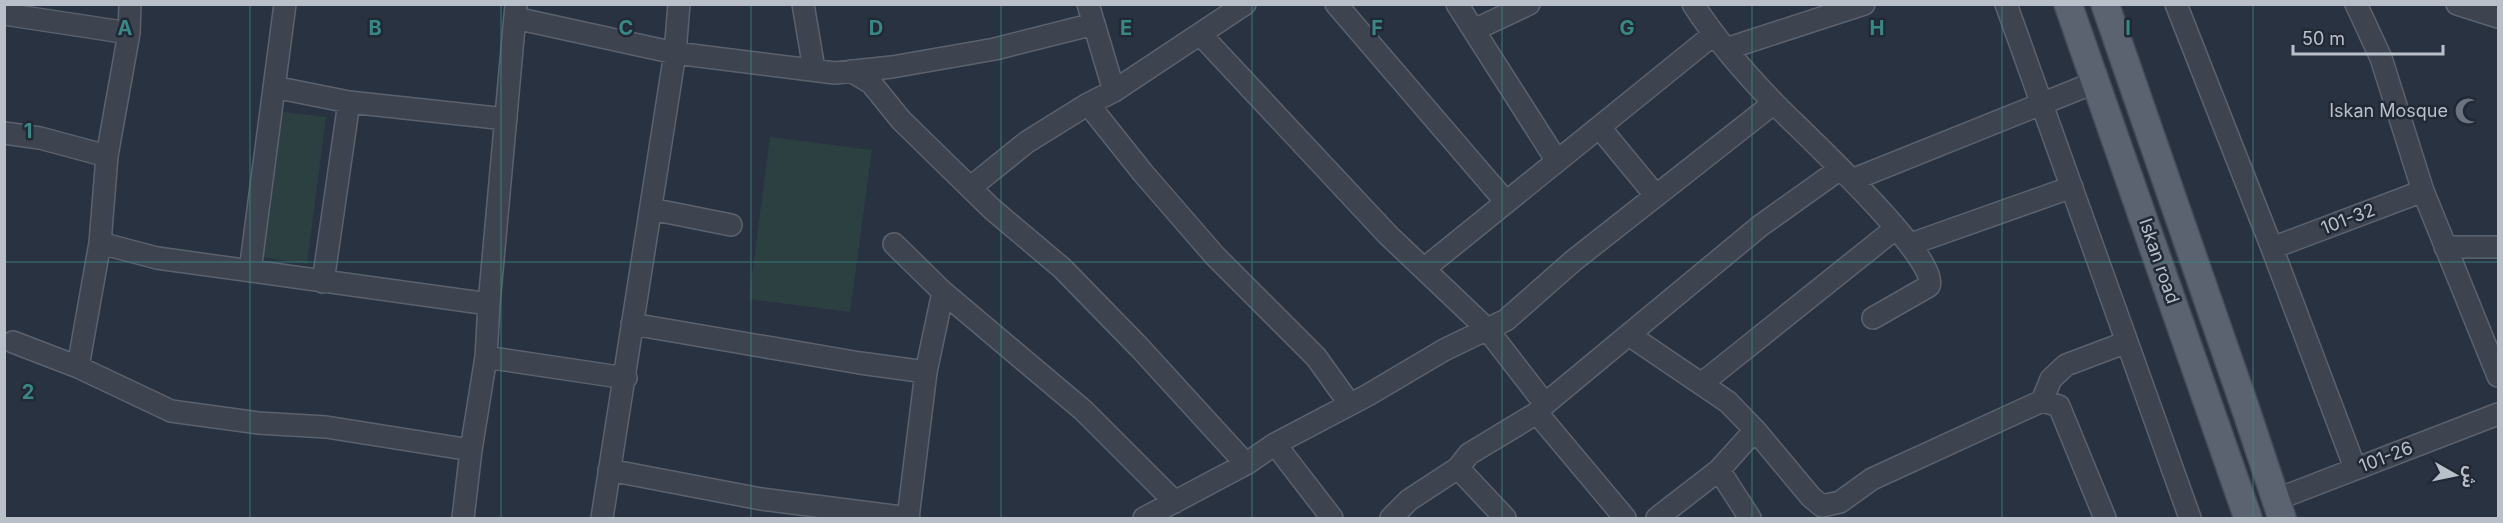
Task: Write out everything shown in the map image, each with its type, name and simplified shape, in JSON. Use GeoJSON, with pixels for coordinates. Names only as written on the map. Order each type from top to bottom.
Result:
{"type":"FeatureCollection","features":[{"type":"Feature","properties":{"kind":"main road","name":"Iskan road"},"geometry":{"type":"LineString","coordinates":[[2068,4],[2248,519]]}},
{"type":"Feature","properties":{"kind":"main road","name":"Iskan road"},"geometry":{"type":"LineString","coordinates":[[2105,4],[2278,509]]}},
{"type":"Feature","properties":{"kind":"street"},"geometry":{"type":"LineString","coordinates":[[78,367],[100,243],[107,156],[129,33],[130,4]]}},
{"type":"Feature","properties":{"kind":"street"},"geometry":{"type":"LineString","coordinates":[[250,271],[285,4]]}},
{"type":"Feature","properties":{"kind":"street"},"geometry":{"type":"LineString","coordinates":[[602,519],[626,378],[632,324],[675,53],[679,4]]}},
{"type":"Feature","properties":{"kind":"street"},"geometry":{"type":"LineString","coordinates":[[803,4],[814,69]]}},
{"type":"Feature","properties":{"kind":"street"},"geometry":{"type":"LineString","coordinates":[[971,187],[1027,142],[1088,104],[1114,91],[1245,4]]}},
{"type":"Feature","properties":{"kind":"street"},"geometry":{"type":"LineString","coordinates":[[1336,4],[1506,202]]}},
{"type":"Feature","properties":{"kind":"street"},"geometry":{"type":"LineString","coordinates":[[1457,4],[1557,161]]}},
{"type":"Feature","properties":{"kind":"street"},"geometry":{"type":"LineString","coordinates":[[1474,30],[1529,4]]}},
{"type":"Feature","properties":{"kind":"street"},"geometry":{"type":"LineString","coordinates":[[1692,4],[1719,42],[1774,103],[1846,174],[1911,244],[1931,274],[1932,281],[1929,286],[1874,318]]}},
{"type":"Feature","properties":{"kind":"street"},"geometry":{"type":"LineString","coordinates":[[1425,268],[1557,161],[1719,42],[1864,4]]}},
{"type":"Feature","properties":{"kind":"street"},"geometry":{"type":"LineString","coordinates":[[2006,4],[2190,519]]}},
{"type":"Feature","properties":{"kind":"street"},"geometry":{"type":"LineString","coordinates":[[2176,4],[2355,468]]}},
{"type":"Feature","properties":{"kind":"street"},"geometry":{"type":"LineString","coordinates":[[2356,4],[2381,58],[2423,191],[2499,376]]}},
{"type":"Feature","properties":{"kind":"street"},"geometry":{"type":"LineString","coordinates":[[2457,4],[2499,17]]}},
{"type":"Feature","properties":{"kind":"street"},"geometry":{"type":"LineString","coordinates":[[463,519],[486,357],[515,11],[675,53],[835,73],[892,67],[995,50],[1091,14],[1114,91]]}},
{"type":"Feature","properties":{"kind":"street"},"geometry":{"type":"LineString","coordinates":[[4,14],[129,33]]}},
{"type":"Feature","properties":{"kind":"street"},"geometry":{"type":"LineString","coordinates":[[1201,35],[1388,235],[1487,329],[1541,408],[1625,519]]}},
{"type":"Feature","properties":{"kind":"street"},"geometry":{"type":"LineString","coordinates":[[851,71],[871,83],[901,120],[992,209],[1062,268],[1140,348],[1246,464]]}},
{"type":"Feature","properties":{"kind":"street"},"geometry":{"type":"LineString","coordinates":[[1391,519],[1409,500],[1458,468],[1469,454],[1541,408],[1760,226],[1846,174],[2042,104],[2096,82]]}},
{"type":"Feature","properties":{"kind":"street"},"geometry":{"type":"LineString","coordinates":[[274,87],[349,102],[506,119]]}},
{"type":"Feature","properties":{"kind":"street"},"geometry":{"type":"LineString","coordinates":[[323,282],[349,102]]}},
{"type":"Feature","properties":{"kind":"street"},"geometry":{"type":"LineString","coordinates":[[1144,519],[1246,464],[1275,444],[1349,403],[1506,320],[1573,261],[1673,180],[1774,103]]}},
{"type":"Feature","properties":{"kind":"street"},"geometry":{"type":"LineString","coordinates":[[1088,104],[1143,173],[1215,256],[1316,357],[1349,403]]}},
{"type":"Feature","properties":{"kind":"street"},"geometry":{"type":"LineString","coordinates":[[1600,128],[1656,196]]}},
{"type":"Feature","properties":{"kind":"street"},"geometry":{"type":"LineString","coordinates":[[4,133],[40,138],[107,156]]}},
{"type":"Feature","properties":{"kind":"street"},"geometry":{"type":"LineString","coordinates":[[1911,244],[2072,188]]}},
{"type":"Feature","properties":{"kind":"street","name":"101-32"},"geometry":{"type":"LineString","coordinates":[[2272,248],[2423,191]]}},
{"type":"Feature","properties":{"kind":"street"},"geometry":{"type":"LineString","coordinates":[[651,209],[731,225]]}},
{"type":"Feature","properties":{"kind":"street"},"geometry":{"type":"LineString","coordinates":[[1701,384],[1896,228]]}},
{"type":"Feature","properties":{"kind":"street"},"geometry":{"type":"LineString","coordinates":[[100,243],[157,258],[489,304]]}},
{"type":"Feature","properties":{"kind":"street"},"geometry":{"type":"LineString","coordinates":[[894,243],[943,292],[1083,410],[1175,502]]}},
{"type":"Feature","properties":{"kind":"street"},"geometry":{"type":"LineString","coordinates":[[2445,247],[2499,247]]}},
{"type":"Feature","properties":{"kind":"street"},"geometry":{"type":"LineString","coordinates":[[609,470],[761,499],[908,518],[926,372],[943,292]]}},
{"type":"Feature","properties":{"kind":"street"},"geometry":{"type":"LineString","coordinates":[[632,324],[926,372]]}},
{"type":"Feature","properties":{"kind":"street"},"geometry":{"type":"LineString","coordinates":[[1629,335],[1728,402],[1755,430],[1811,497],[1822,506],[1840,502],[1872,479],[2042,401],[2060,406],[2105,519]]}},
{"type":"Feature","properties":{"kind":"street"},"geometry":{"type":"LineString","coordinates":[[13,342],[78,367],[171,411],[258,423],[326,427],[471,450]]}},
{"type":"Feature","properties":{"kind":"street"},"geometry":{"type":"LineString","coordinates":[[2042,401],[2051,379],[2066,365],[2127,342]]}},
{"type":"Feature","properties":{"kind":"street"},"geometry":{"type":"LineString","coordinates":[[486,357],[626,378]]}},
{"type":"Feature","properties":{"kind":"street","name":"101-26"},"geometry":{"type":"LineString","coordinates":[[2278,509],[2355,468],[2499,414]]}},
{"type":"Feature","properties":{"kind":"street"},"geometry":{"type":"LineString","coordinates":[[1657,519],[1719,470],[1755,430]]}},
{"type":"Feature","properties":{"kind":"street"},"geometry":{"type":"LineString","coordinates":[[1275,444],[1332,519]]}},
{"type":"Feature","properties":{"kind":"street"},"geometry":{"type":"LineString","coordinates":[[1458,468],[1505,519]]}},
{"type":"Feature","properties":{"kind":"street"},"geometry":{"type":"LineString","coordinates":[[1719,470],[1750,519]]}},
{"type":"Feature","properties":{"kind":"green space"},"geometry":{"type":"Polygon","coordinates":[[[268,110],[326,117],[307,264],[249,255],[268,110]]]}},
{"type":"Feature","properties":{"kind":"green space"},"geometry":{"type":"Polygon","coordinates":[[[770,137],[872,150],[850,312],[749,299],[770,137]]]}},
{"type":"Feature","properties":{"kind":"place","name":"Iskan Mosque"},"geometry":{"type":"Point","coordinates":[2468,111]}}]}
